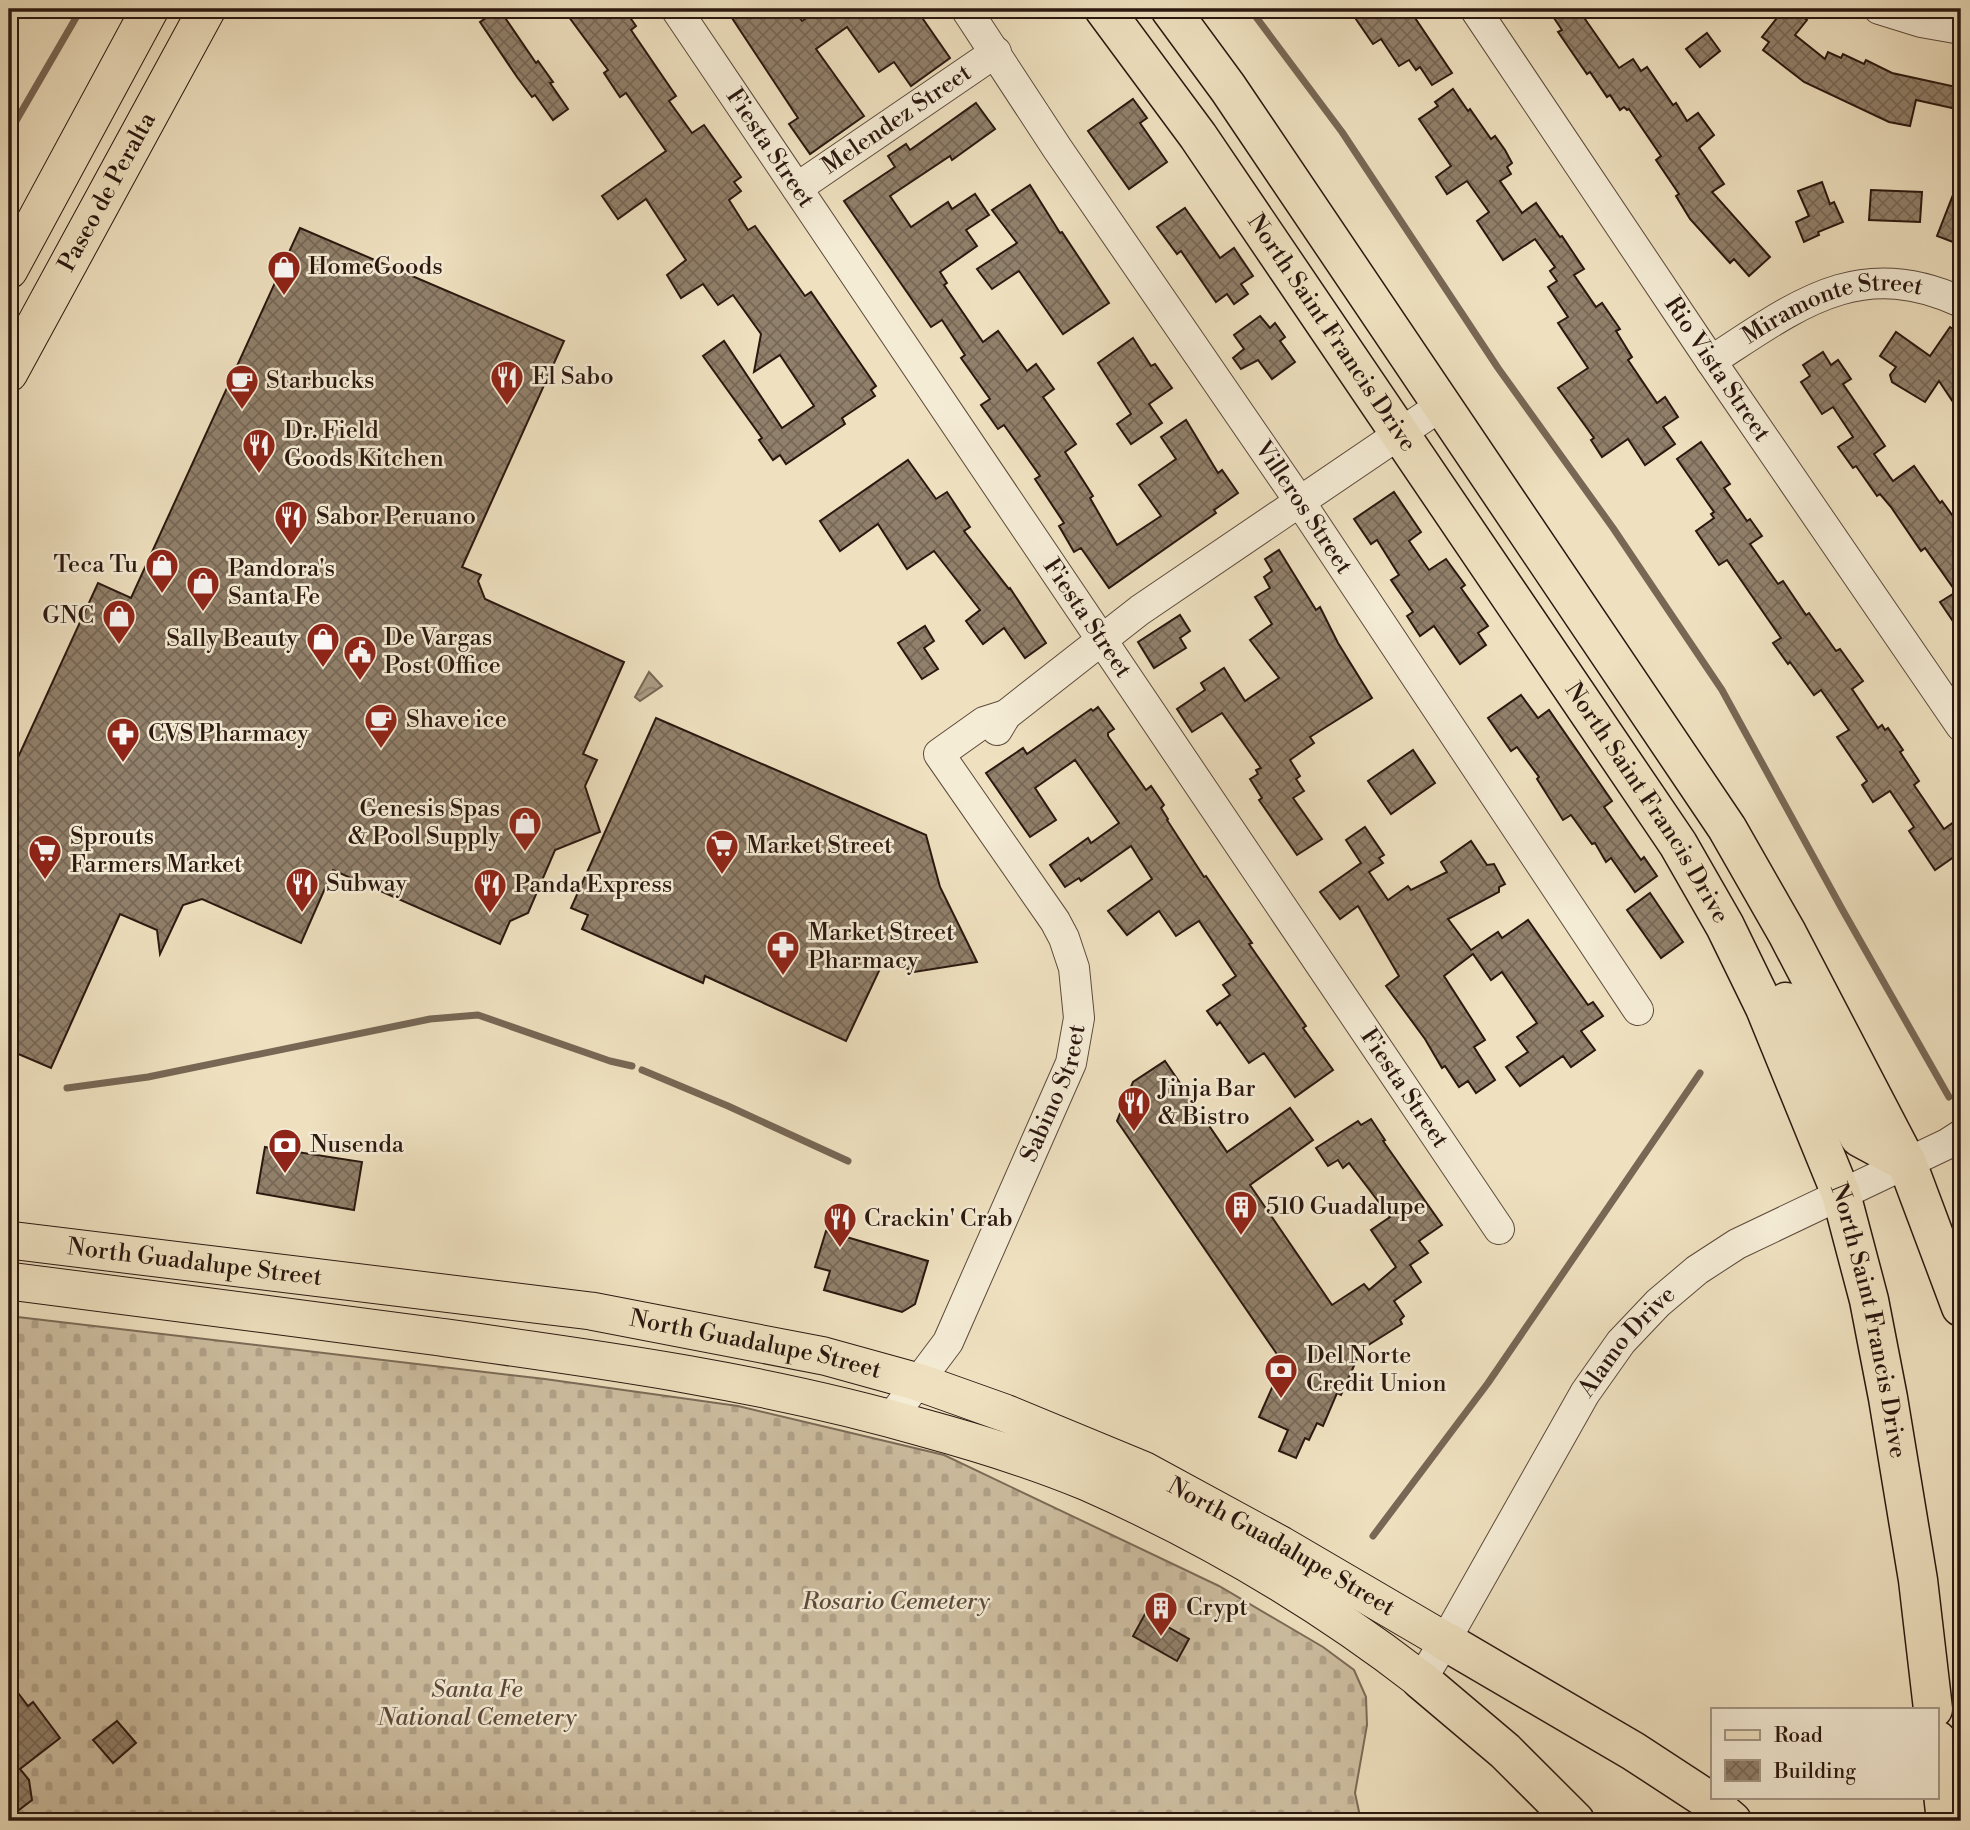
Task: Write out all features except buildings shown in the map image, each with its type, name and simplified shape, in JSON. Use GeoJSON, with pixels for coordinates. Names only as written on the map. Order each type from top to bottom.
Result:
{"type":"FeatureCollection","features":[{"type":"Feature","properties":{"kind":"highway","name":"North Saint Francis Drive"},"geometry":{"type":"LineString","coordinates":[[1104,9],[1198,136],[1678,844],[1725,926],[1765,1008],[1841,1194],[1869,1300],[1888,1398],[1918,1580],[1933,1708]]}},
{"type":"Feature","properties":{"kind":"highway","name":"North Saint Francis Drive"},"geometry":{"type":"LineString","coordinates":[[1170,9],[1228,88],[1727,828],[1787,933],[1906,1163],[1961,1307]]}},
{"type":"Feature","properties":{"kind":"highway"},"geometry":{"type":"LineString","coordinates":[[1725,926],[1775,981],[1859,1137],[1906,1163]]}},
{"type":"Feature","properties":{"kind":"highway"},"geometry":{"type":"LineString","coordinates":[[1445,1641],[1633,1751],[1705,1798],[1732,1821]]}},
{"type":"Feature","properties":{"kind":"highway"},"geometry":{"type":"LineString","coordinates":[[1421,1680],[1504,1751],[1575,1821]]}},
{"type":"Feature","properties":{"kind":"highway"},"geometry":{"type":"LineString","coordinates":[[1938,1749],[1946,1821]]}},
{"type":"Feature","properties":{"kind":"main road","name":"Paseo de Peralta"},"geometry":{"type":"LineString","coordinates":[[9,270],[150,9]]}},
{"type":"Feature","properties":{"kind":"main road","name":"Paseo de Peralta"},"geometry":{"type":"LineString","coordinates":[[9,373],[207,9]]}},
{"type":"Feature","properties":{"kind":"main road","name":"North Guadalupe Street"},"geometry":{"type":"LineString","coordinates":[[9,1240],[591,1311],[824,1356],[918,1382],[1005,1413],[1143,1470],[1281,1545],[1445,1641]]}},
{"type":"Feature","properties":{"kind":"main road","name":"North Guadalupe Street"},"geometry":{"type":"LineString","coordinates":[[9,1281],[612,1361],[802,1396],[891,1418],[985,1445],[1086,1482],[1214,1545],[1346,1624],[1421,1680]]}},
{"type":"Feature","properties":{"kind":"street","name":"Fiesta Street"},"geometry":{"type":"LineString","coordinates":[[676,9],[1499,1229]]}},
{"type":"Feature","properties":{"kind":"street","name":"Villeros Street"},"geometry":{"type":"LineString","coordinates":[[966,9],[1057,148],[1300,502],[1638,1010]]}},
{"type":"Feature","properties":{"kind":"street","name":"Rio Vista Street"},"geometry":{"type":"LineString","coordinates":[[1475,9],[1961,726]]}},
{"type":"Feature","properties":{"kind":"street"},"geometry":{"type":"LineString","coordinates":[[1879,9],[1921,22],[1961,29]]}},
{"type":"Feature","properties":{"kind":"street","name":"Melendez Street"},"geometry":{"type":"LineString","coordinates":[[797,188],[996,52]]}},
{"type":"Feature","properties":{"kind":"street","name":"Miramonte Street"},"geometry":{"type":"LineString","coordinates":[[1712,361],[1811,299],[1851,286],[1906,285],[1947,295],[1961,302]]}},
{"type":"Feature","properties":{"kind":"street","name":"Sabino Street"},"geometry":{"type":"LineString","coordinates":[[891,1418],[948,1342],[1072,1063],[1079,1018],[1074,968],[1055,921],[944,762],[994,736],[1006,715],[1102,638],[1442,405]]}},
{"type":"Feature","properties":{"kind":"street","name":"Alamo Drive"},"geometry":{"type":"LineString","coordinates":[[1421,1680],[1568,1420],[1603,1366],[1630,1332],[1677,1285],[1717,1256],[1767,1228],[1961,1135]]}},
{"type":"Feature","properties":{"kind":"green space","name":"Rosario Cemetery"},"geometry":{"type":"Polygon","coordinates":[[[9,1316],[545,1379],[738,1406],[944,1455],[1219,1586],[1323,1647],[1354,1670],[1366,1697],[1367,1725],[1355,1793],[1361,1821],[9,1821],[9,1316]]]}},
{"type":"Feature","properties":{"kind":"water"},"geometry":{"type":"Polygon","coordinates":[[[649,672],[662,686],[640,701],[635,697],[649,672]]]}},
{"type":"Feature","properties":{"kind":"waterway"},"geometry":{"type":"LineString","coordinates":[[9,133],[81,9]]}},
{"type":"Feature","properties":{"kind":"waterway"},"geometry":{"type":"LineString","coordinates":[[1250,9],[1342,132],[1498,368],[1613,528],[1722,690],[1949,1097]]}},
{"type":"Feature","properties":{"kind":"waterway"},"geometry":{"type":"LineString","coordinates":[[67,1088],[148,1077],[430,1019],[478,1015],[610,1061],[632,1066]]}},
{"type":"Feature","properties":{"kind":"waterway"},"geometry":{"type":"LineString","coordinates":[[642,1070],[848,1161]]}},
{"type":"Feature","properties":{"kind":"waterway"},"geometry":{"type":"LineString","coordinates":[[1373,1536],[1488,1383],[1700,1073]]}},
{"type":"Feature","properties":{"kind":"place","name":"HomeGoods"},"geometry":{"type":"Point","coordinates":[284,297]}},
{"type":"Feature","properties":{"kind":"place","name":"El Sabo"},"geometry":{"type":"Point","coordinates":[507,407]}},
{"type":"Feature","properties":{"kind":"place","name":"Starbucks"},"geometry":{"type":"Point","coordinates":[242,411]}},
{"type":"Feature","properties":{"kind":"place","name":"Dr. Field Goods Kitchen"},"geometry":{"type":"Point","coordinates":[259,475]}},
{"type":"Feature","properties":{"kind":"place","name":"Sabor Peruano"},"geometry":{"type":"Point","coordinates":[291,547]}},
{"type":"Feature","properties":{"kind":"place","name":"Teca Tu"},"geometry":{"type":"Point","coordinates":[162,595]}},
{"type":"Feature","properties":{"kind":"place","name":"Pandora's Santa Fe"},"geometry":{"type":"Point","coordinates":[203,613]}},
{"type":"Feature","properties":{"kind":"place","name":"GNC"},"geometry":{"type":"Point","coordinates":[119,646]}},
{"type":"Feature","properties":{"kind":"place","name":"Sally Beauty"},"geometry":{"type":"Point","coordinates":[323,669]}},
{"type":"Feature","properties":{"kind":"place","name":"De Vargas Post Office"},"geometry":{"type":"Point","coordinates":[360,682]}},
{"type":"Feature","properties":{"kind":"place","name":"Shave ice"},"geometry":{"type":"Point","coordinates":[381,750]}},
{"type":"Feature","properties":{"kind":"place","name":"CVS Pharmacy"},"geometry":{"type":"Point","coordinates":[123,764]}},
{"type":"Feature","properties":{"kind":"place","name":"Genesis Spas & Pool Supply"},"geometry":{"type":"Point","coordinates":[525,853]}},
{"type":"Feature","properties":{"kind":"place","name":"Market Street"},"geometry":{"type":"Point","coordinates":[722,876]}},
{"type":"Feature","properties":{"kind":"place","name":"Sprouts Farmers Market"},"geometry":{"type":"Point","coordinates":[45,881]}},
{"type":"Feature","properties":{"kind":"place","name":"Subway"},"geometry":{"type":"Point","coordinates":[302,914]}},
{"type":"Feature","properties":{"kind":"place","name":"Panda Express"},"geometry":{"type":"Point","coordinates":[490,915]}},
{"type":"Feature","properties":{"kind":"place","name":"Market Street Pharmacy"},"geometry":{"type":"Point","coordinates":[783,977]}},
{"type":"Feature","properties":{"kind":"place","name":"Jinja Bar & Bistro"},"geometry":{"type":"Point","coordinates":[1134,1133]}},
{"type":"Feature","properties":{"kind":"place","name":"Nusenda"},"geometry":{"type":"Point","coordinates":[285,1175]}},
{"type":"Feature","properties":{"kind":"place","name":"510 Guadalupe"},"geometry":{"type":"Point","coordinates":[1241,1237]}},
{"type":"Feature","properties":{"kind":"place","name":"Crackin' Crab"},"geometry":{"type":"Point","coordinates":[840,1249]}},
{"type":"Feature","properties":{"kind":"place","name":"Del Norte Credit Union"},"geometry":{"type":"Point","coordinates":[1281,1400]}},
{"type":"Feature","properties":{"kind":"place","name":"Crypt"},"geometry":{"type":"Point","coordinates":[1161,1638]}},
{"type":"Feature","properties":{"kind":"park label","name":"Santa Fe National Cemetery"},"geometry":{"type":"Point","coordinates":[477,1704]}}]}
